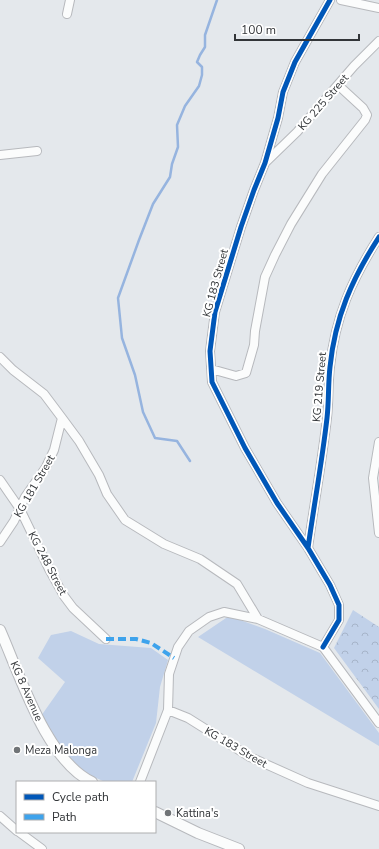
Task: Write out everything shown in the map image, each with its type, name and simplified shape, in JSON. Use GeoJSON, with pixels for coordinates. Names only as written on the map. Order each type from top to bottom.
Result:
{"type":"FeatureCollection","features":[{"type":"Feature","properties":{"kind":"street"},"geometry":{"type":"LineString","coordinates":[[67,14],[70,0]]}},
{"type":"Feature","properties":{"kind":"street","name":"KG 183 Street"},"geometry":{"type":"LineString","coordinates":[[323,647],[339,620],[339,605],[330,585],[308,548],[277,503],[245,448],[212,382],[210,351],[216,312],[241,227],[265,163],[278,118],[283,92],[295,62],[330,0]]}},
{"type":"Feature","properties":{"kind":"street"},"geometry":{"type":"LineString","coordinates":[[341,0],[379,8]]}},
{"type":"Feature","properties":{"kind":"street","name":"KG 225 Street"},"geometry":{"type":"LineString","coordinates":[[265,163],[297,132],[354,66],[379,41]]}},
{"type":"Feature","properties":{"kind":"street"},"geometry":{"type":"LineString","coordinates":[[210,368],[236,376],[246,373],[254,345],[255,331],[265,278],[275,255],[291,224],[322,174],[365,120],[367,115],[363,108],[338,85]]}},
{"type":"Feature","properties":{"kind":"street"},"geometry":{"type":"LineString","coordinates":[[0,155],[37,151]]}},
{"type":"Feature","properties":{"kind":"street","name":"KG 219 Street"},"geometry":{"type":"LineString","coordinates":[[308,548],[327,418],[330,368],[335,332],[346,296],[379,237]]}},
{"type":"Feature","properties":{"kind":"street"},"geometry":{"type":"LineString","coordinates":[[0,357],[13,370],[44,394],[79,441],[99,475],[107,494],[125,520],[164,544],[200,559],[237,584],[258,619]]}},
{"type":"Feature","properties":{"kind":"street","name":"KG 181 Street"},"geometry":{"type":"LineString","coordinates":[[0,542],[20,509],[25,497],[46,467],[54,450],[62,418]]}},
{"type":"Feature","properties":{"kind":"street"},"geometry":{"type":"LineString","coordinates":[[379,442],[373,478],[379,533]]}},
{"type":"Feature","properties":{"kind":"street","name":"KG 248 Street"},"geometry":{"type":"LineString","coordinates":[[0,480],[20,509],[49,569],[64,596],[73,608],[106,639]]}},
{"type":"Feature","properties":{"kind":"street"},"geometry":{"type":"LineString","coordinates":[[140,781],[168,710],[169,674],[178,647],[189,631],[209,618],[224,612],[258,619],[323,647],[379,724]]}},
{"type":"Feature","properties":{"kind":"street","name":"KG 8 Avenue"},"geometry":{"type":"LineString","coordinates":[[0,630],[33,710],[58,752],[72,767],[91,781]]}},
{"type":"Feature","properties":{"kind":"street","name":"KG 183 Street"},"geometry":{"type":"LineString","coordinates":[[168,710],[188,718],[250,757],[308,783],[379,806]]}},
{"type":"Feature","properties":{"kind":"street"},"geometry":{"type":"LineString","coordinates":[[156,812],[198,833],[239,849]]}},
{"type":"Feature","properties":{"kind":"street"},"geometry":{"type":"LineString","coordinates":[[0,816],[16,829]]}},
{"type":"Feature","properties":{"kind":"street"},"geometry":{"type":"LineString","coordinates":[[21,833],[42,849]]}},
{"type":"Feature","properties":{"kind":"green space"},"geometry":{"type":"Polygon","coordinates":[[[353,610],[379,627],[379,709],[334,648],[353,610]]]}},
{"type":"Feature","properties":{"kind":"green space"},"geometry":{"type":"Polygon","coordinates":[[[229,616],[265,629],[320,653],[379,733],[379,746],[198,637],[229,616]]]}},
{"type":"Feature","properties":{"kind":"green space"},"geometry":{"type":"Polygon","coordinates":[[[71,631],[99,644],[151,648],[168,660],[160,687],[156,723],[132,781],[103,781],[81,771],[56,750],[41,716],[65,682],[38,658],[51,635],[71,631]]]}},
{"type":"Feature","properties":{"kind":"waterway"},"geometry":{"type":"LineString","coordinates":[[190,461],[177,441],[155,438],[143,412],[135,375],[122,338],[118,298],[153,204],[170,177],[172,164],[178,147],[177,125],[185,106],[199,86],[202,75],[202,67],[197,62],[205,47],[205,35],[217,0]]}},
{"type":"Feature","properties":{"kind":"marked path"},"geometry":{"type":"LineString","coordinates":[[106,639],[136,639],[151,643],[174,658]]}},
{"type":"Feature","properties":{"kind":"cycle path"},"geometry":{"type":"LineString","coordinates":[[323,647],[339,620],[339,605],[330,585],[308,548],[277,503],[245,448],[212,382],[210,351],[215,312],[241,227],[265,163],[278,118],[283,92],[295,62],[330,0]]}},
{"type":"Feature","properties":{"kind":"cycle path"},"geometry":{"type":"LineString","coordinates":[[308,548],[328,412],[332,349],[346,299],[353,283],[379,237]]}},
{"type":"Feature","properties":{"kind":"place","name":"Meza Malonga"},"geometry":{"type":"Point","coordinates":[17,750]}},
{"type":"Feature","properties":{"kind":"place","name":"Kattina's"},"geometry":{"type":"Point","coordinates":[168,813]}}]}
